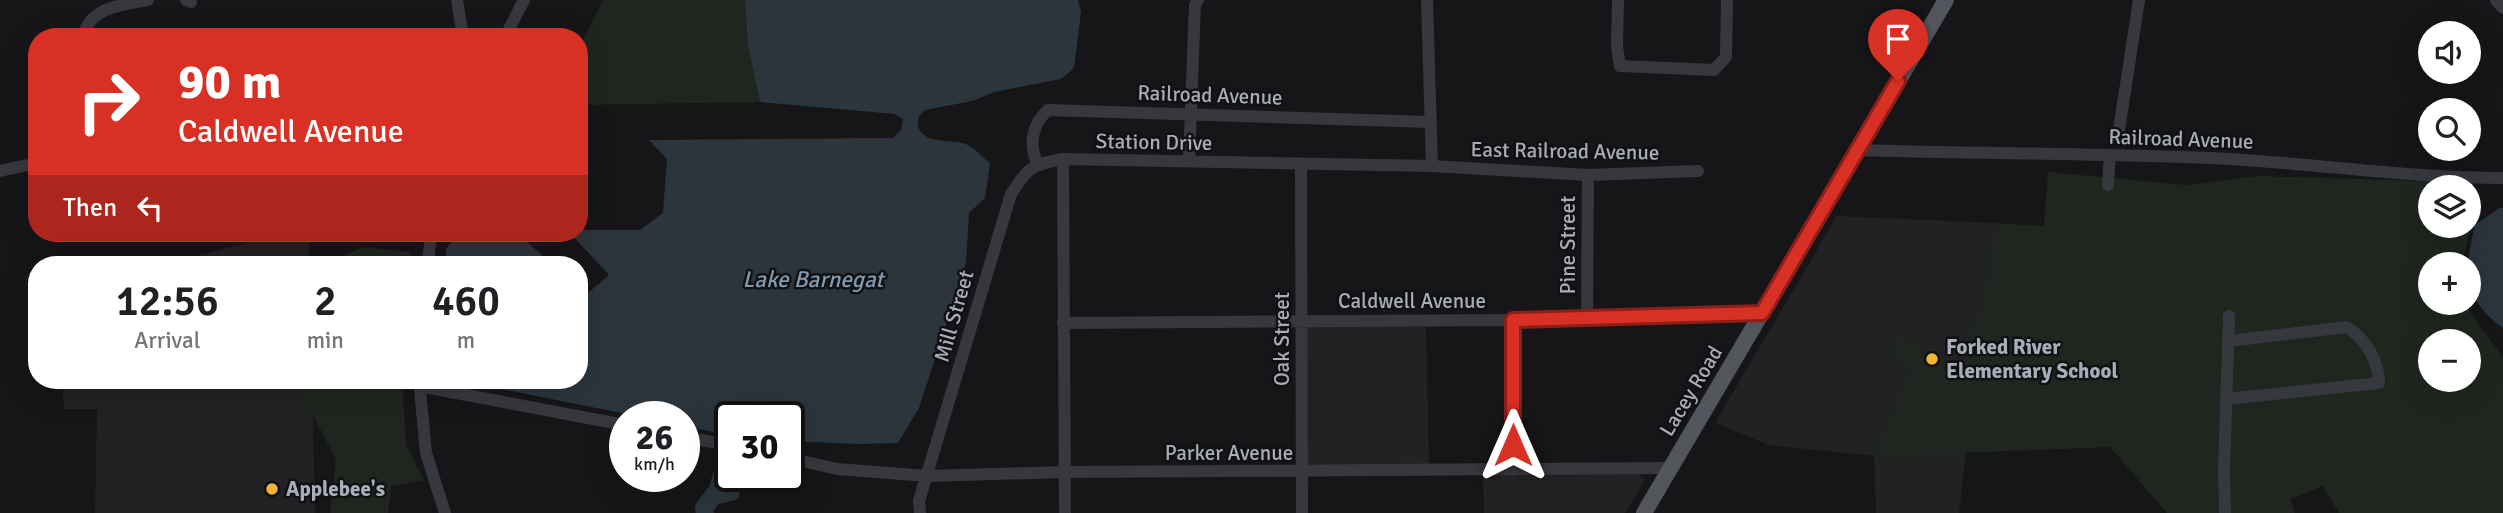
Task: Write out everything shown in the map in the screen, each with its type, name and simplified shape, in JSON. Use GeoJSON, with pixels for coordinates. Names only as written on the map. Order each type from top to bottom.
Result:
{"type":"FeatureCollection","features":[{"type":"Feature","properties":{"kind":"main road","name":"Lacey Road"},"geometry":{"type":"LineString","coordinates":[[1644,513],[1946,0]]}},
{"type":"Feature","properties":{"kind":"street"},"geometry":{"type":"LineString","coordinates":[[86,28],[111,5],[148,0]]}},
{"type":"Feature","properties":{"kind":"street"},"geometry":{"type":"LineString","coordinates":[[457,0],[462,28]]}},
{"type":"Feature","properties":{"kind":"street"},"geometry":{"type":"LineString","coordinates":[[510,28],[524,0]]}},
{"type":"Feature","properties":{"kind":"street"},"geometry":{"type":"LineString","coordinates":[[1189,161],[1195,5],[1198,0]]}},
{"type":"Feature","properties":{"kind":"street"},"geometry":{"type":"LineString","coordinates":[[1427,0],[1432,166]]}},
{"type":"Feature","properties":{"kind":"street"},"geometry":{"type":"LineString","coordinates":[[1618,0],[1617,47],[1620,66],[1714,70],[1726,57],[1727,0]]}},
{"type":"Feature","properties":{"kind":"street"},"geometry":{"type":"LineString","coordinates":[[2119,130],[2139,0]]}},
{"type":"Feature","properties":{"kind":"street"},"geometry":{"type":"LineString","coordinates":[[2497,0],[2503,8]]}},
{"type":"Feature","properties":{"kind":"street","name":"Railroad Avenue"},"geometry":{"type":"LineString","coordinates":[[1038,164],[1032,153],[1034,131],[1040,117],[1048,110],[1430,122]]}},
{"type":"Feature","properties":{"kind":"street","name":"Railroad Avenue"},"geometry":{"type":"LineString","coordinates":[[1857,150],[2110,155],[2313,164],[2431,177],[2503,178]]}},
{"type":"Feature","properties":{"kind":"street"},"geometry":{"type":"LineString","coordinates":[[2108,185],[2110,155]]}},
{"type":"Feature","properties":{"kind":"street"},"geometry":{"type":"LineString","coordinates":[[1038,164],[1063,159],[1065,513]]}},
{"type":"Feature","properties":{"kind":"street","name":"Station Drive"},"geometry":{"type":"LineString","coordinates":[[1063,159],[1432,166]]}},
{"type":"Feature","properties":{"kind":"street","name":"Mill Street"},"geometry":{"type":"LineString","coordinates":[[920,513],[919,501],[1011,194],[1026,171],[1038,164]]}},
{"type":"Feature","properties":{"kind":"street"},"geometry":{"type":"LineString","coordinates":[[0,171],[28,165]]}},
{"type":"Feature","properties":{"kind":"street","name":"Oak Street"},"geometry":{"type":"LineString","coordinates":[[1301,165],[1302,513]]}},
{"type":"Feature","properties":{"kind":"street","name":"East Railroad Avenue"},"geometry":{"type":"LineString","coordinates":[[1432,166],[1588,174],[1698,171]]}},
{"type":"Feature","properties":{"kind":"street","name":"Pine Street"},"geometry":{"type":"LineString","coordinates":[[1587,316],[1588,174]]}},
{"type":"Feature","properties":{"kind":"street","name":"Caldwell Avenue"},"geometry":{"type":"LineString","coordinates":[[1063,323],[1513,320],[1762,313]]}},
{"type":"Feature","properties":{"kind":"street"},"geometry":{"type":"LineString","coordinates":[[2225,513],[2230,316]]}},
{"type":"Feature","properties":{"kind":"street"},"geometry":{"type":"LineString","coordinates":[[1513,320],[1513,470]]}},
{"type":"Feature","properties":{"kind":"street"},"geometry":{"type":"LineString","coordinates":[[2227,399],[2379,383],[2379,368],[2356,332],[2346,327],[2229,341]]}},
{"type":"Feature","properties":{"kind":"street"},"geometry":{"type":"LineString","coordinates":[[420,389],[426,453],[445,513]]}},
{"type":"Feature","properties":{"kind":"street"},"geometry":{"type":"LineString","coordinates":[[448,389],[609,422]]}},
{"type":"Feature","properties":{"kind":"street","name":"Parker Avenue"},"geometry":{"type":"LineString","coordinates":[[805,462],[837,469],[927,476],[1065,472],[1670,468]]}},
{"type":"Feature","properties":{"kind":"shaded area"},"geometry":{"type":"Polygon","coordinates":[[[603,0],[748,0],[745,2],[748,46],[760,102],[588,105],[588,30],[603,0]]]}},
{"type":"Feature","properties":{"kind":"shaded area"},"geometry":{"type":"Polygon","coordinates":[[[2048,172],[2186,185],[2259,176],[2418,181],[2418,238],[2468,238],[2465,252],[2418,252],[2418,315],[2472,315],[2503,357],[2503,513],[2339,513],[2323,486],[2290,499],[2295,513],[2167,513],[2110,447],[1874,456],[1913,367],[1889,353],[1899,337],[1960,365],[1988,286],[1995,223],[2044,226],[2048,172]]]}},
{"type":"Feature","properties":{"kind":"shaded area","name":"Forked River Elementary School"},"geometry":{"type":"Polygon","coordinates":[[[1837,216],[1995,223],[1989,286],[2106,447],[1966,452],[1959,513],[1876,513],[1874,456],[1769,445],[1715,423],[1837,216]]]}},
{"type":"Feature","properties":{"kind":"shaded area"},"geometry":{"type":"Polygon","coordinates":[[[250,242],[309,242],[309,256],[198,256],[250,242]]]}},
{"type":"Feature","properties":{"kind":"shaded area"},"geometry":{"type":"Polygon","coordinates":[[[364,247],[410,252],[410,256],[343,256],[364,247]]]}},
{"type":"Feature","properties":{"kind":"shaded area"},"geometry":{"type":"Polygon","coordinates":[[[1306,325],[1426,327],[1429,465],[1305,464],[1306,325]]]}},
{"type":"Feature","properties":{"kind":"shaded area"},"geometry":{"type":"Polygon","coordinates":[[[63,389],[312,389],[315,513],[95,513],[97,409],[64,409],[63,389]]]}},
{"type":"Feature","properties":{"kind":"shaded area"},"geometry":{"type":"Polygon","coordinates":[[[299,389],[403,389],[406,445],[424,480],[391,486],[388,513],[330,513],[336,459],[299,389]]]}},
{"type":"Feature","properties":{"kind":"shaded area"},"geometry":{"type":"Polygon","coordinates":[[[1638,473],[1645,480],[1625,513],[1484,513],[1483,475],[1638,473]]]}},
{"type":"Feature","properties":{"kind":"water","name":"Lake Barnegat"},"geometry":{"type":"Polygon","coordinates":[[[748,0],[1078,0],[1081,12],[1074,68],[1061,79],[994,92],[972,101],[925,110],[918,118],[920,132],[925,136],[968,145],[990,163],[985,198],[969,213],[966,263],[919,408],[898,443],[805,442],[805,401],[714,401],[714,432],[700,429],[700,401],[609,401],[609,411],[502,389],[588,389],[588,293],[609,275],[578,242],[588,242],[588,230],[640,230],[663,213],[667,159],[649,140],[893,138],[901,130],[903,119],[895,114],[760,102],[748,46],[745,2],[748,0]]]}},
{"type":"Feature","properties":{"kind":"water"},"geometry":{"type":"Polygon","coordinates":[[[2503,208],[2503,328],[2481,307],[2481,252],[2470,252],[2472,238],[2481,238],[2481,221],[2503,208]]]}},
{"type":"Feature","properties":{"kind":"water"},"geometry":{"type":"Polygon","coordinates":[[[451,242],[527,242],[543,256],[446,256],[446,249],[451,242]]]}},
{"type":"Feature","properties":{"kind":"water","name":"Lake Barnegat"},"geometry":{"type":"Polygon","coordinates":[[[714,469],[714,492],[740,492],[738,499],[704,508],[714,469]]]}},
{"type":"Feature","properties":{"kind":"waterway"},"geometry":{"type":"LineString","coordinates":[[705,513],[704,508],[716,492]]}},
{"type":"Feature","properties":{"kind":"place","name":"Forked River Elementary School"},"geometry":{"type":"Point","coordinates":[1932,359]}},
{"type":"Feature","properties":{"kind":"place","name":"Applebee's"},"geometry":{"type":"Point","coordinates":[272,489]}},
{"type":"Feature","properties":{"kind":"route"},"geometry":{"type":"LineString","coordinates":[[1513,445],[1513,320],[1762,313],[1898,81]]}}]}
